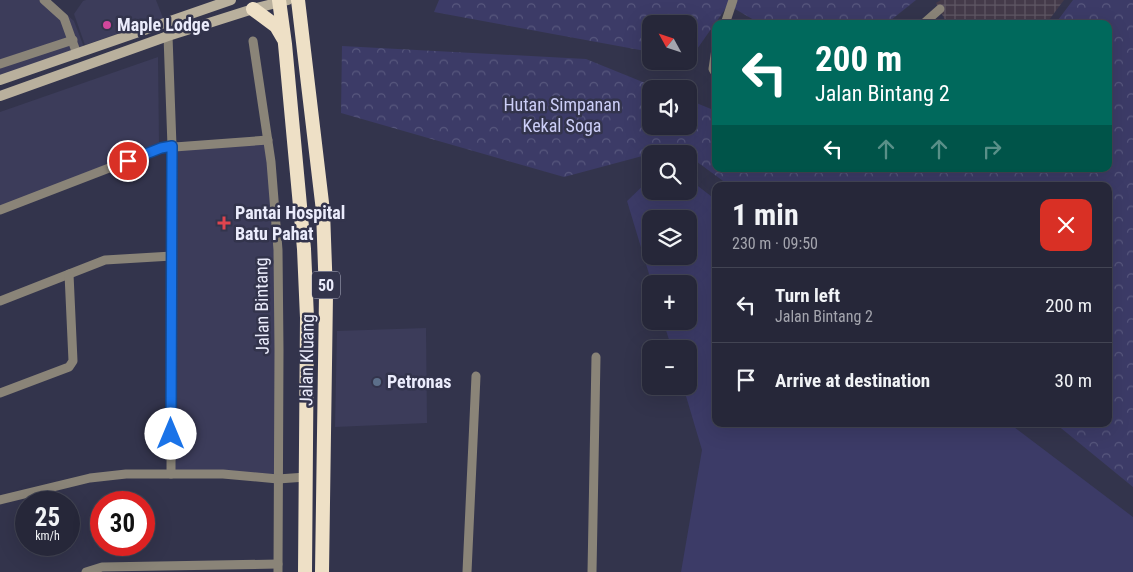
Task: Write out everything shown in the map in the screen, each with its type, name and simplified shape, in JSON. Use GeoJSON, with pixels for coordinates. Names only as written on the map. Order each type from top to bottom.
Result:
{"type":"FeatureCollection","features":[{"type":"Feature","properties":{"kind":"highway","name":"Jalan Kluang"},"geometry":{"type":"LineString","coordinates":[[298,0],[323,211],[326,295],[322,572]]}},
{"type":"Feature","properties":{"kind":"highway","name":"Jalan Kluang"},"geometry":{"type":"LineString","coordinates":[[282,1],[304,249],[307,318],[305,572]]}},
{"type":"Feature","properties":{"kind":"highway"},"geometry":{"type":"LineString","coordinates":[[253,9],[276,26],[285,44]]}},
{"type":"Feature","properties":{"kind":"main road"},"geometry":{"type":"LineString","coordinates":[[0,80],[231,0]]}},
{"type":"Feature","properties":{"kind":"main road"},"geometry":{"type":"LineString","coordinates":[[0,96],[168,36],[282,1]]}},
{"type":"Feature","properties":{"kind":"street"},"geometry":{"type":"LineString","coordinates":[[44,0],[64,18],[77,54]]}},
{"type":"Feature","properties":{"kind":"street"},"geometry":{"type":"LineString","coordinates":[[726,20],[733,0]]}},
{"type":"Feature","properties":{"kind":"street"},"geometry":{"type":"LineString","coordinates":[[928,20],[940,9]]}},
{"type":"Feature","properties":{"kind":"street"},"geometry":{"type":"LineString","coordinates":[[168,36],[172,146],[171,474]]}},
{"type":"Feature","properties":{"kind":"street"},"geometry":{"type":"LineString","coordinates":[[0,64],[73,40]]}},
{"type":"Feature","properties":{"kind":"street","name":"Jalan Bintang"},"geometry":{"type":"LineString","coordinates":[[252,41],[268,140],[278,250],[278,568]]}},
{"type":"Feature","properties":{"kind":"street"},"geometry":{"type":"LineString","coordinates":[[0,210],[161,148],[268,140]]}},
{"type":"Feature","properties":{"kind":"street"},"geometry":{"type":"LineString","coordinates":[[0,301],[112,259],[172,256]]}},
{"type":"Feature","properties":{"kind":"street"},"geometry":{"type":"LineString","coordinates":[[0,393],[69,367],[73,361],[69,274]]}},
{"type":"Feature","properties":{"kind":"street"},"geometry":{"type":"LineString","coordinates":[[592,572],[596,357]]}},
{"type":"Feature","properties":{"kind":"street"},"geometry":{"type":"LineString","coordinates":[[467,572],[476,376]]}},
{"type":"Feature","properties":{"kind":"street"},"geometry":{"type":"LineString","coordinates":[[0,500],[90,478],[126,474],[223,474],[278,479],[306,477]]}},
{"type":"Feature","properties":{"kind":"street"},"geometry":{"type":"LineString","coordinates":[[86,572],[102,567],[278,568]]}},
{"type":"Feature","properties":{"kind":"shaded area"},"geometry":{"type":"Polygon","coordinates":[[[0,0],[50,0],[74,21],[85,50],[0,79],[0,0]]]}},
{"type":"Feature","properties":{"kind":"shaded area"},"geometry":{"type":"Polygon","coordinates":[[[156,0],[163,18],[85,45],[74,14],[83,1],[156,0]]]}},
{"type":"Feature","properties":{"kind":"shaded area"},"geometry":{"type":"Polygon","coordinates":[[[941,0],[1064,0],[1049,20],[945,20],[936,3],[941,0]]]}},
{"type":"Feature","properties":{"kind":"shaded area"},"geometry":{"type":"Polygon","coordinates":[[[158,57],[159,144],[0,207],[0,112],[158,57]]]}},
{"type":"Feature","properties":{"kind":"shaded area"},"geometry":{"type":"Polygon","coordinates":[[[271,136],[282,482],[222,477],[167,476],[169,143],[271,136]]]}},
{"type":"Feature","properties":{"kind":"shaded area"},"geometry":{"type":"Polygon","coordinates":[[[426,328],[427,423],[335,427],[337,331],[426,328]]]}},
{"type":"Feature","properties":{"kind":"green space"},"geometry":{"type":"Polygon","coordinates":[[[439,0],[916,0],[891,20],[754,20],[728,5],[717,20],[712,20],[712,28],[698,48],[698,15],[642,15],[642,50],[434,12],[439,0]]]}},
{"type":"Feature","properties":{"kind":"green space","name":"Hutan Simpanan Kekal Soga"},"geometry":{"type":"Polygon","coordinates":[[[1073,0],[1133,0],[1133,487],[1060,427],[1112,427],[1112,182],[725,182],[697,162],[697,145],[642,145],[642,156],[564,177],[341,113],[342,46],[586,59],[642,82],[642,135],[697,135],[697,103],[712,109],[712,172],[1112,172],[1112,20],[1058,20],[1073,0]]]}},
{"type":"Feature","properties":{"kind":"green space"},"geometry":{"type":"Polygon","coordinates":[[[697,185],[712,197],[712,427],[1014,427],[1133,517],[1133,572],[681,572],[702,450],[686,395],[697,395],[697,340],[669,340],[666,330],[697,330],[697,275],[649,275],[646,265],[697,265],[697,210],[642,210],[642,251],[627,201],[642,187],[642,200],[697,200],[697,185]]]}},
{"type":"Feature","properties":{"kind":"place","name":"Maple Lodge"},"geometry":{"type":"Point","coordinates":[107,25]}},
{"type":"Feature","properties":{"kind":"place","name":"Pantai Hospital Batu Pahat"},"geometry":{"type":"Point","coordinates":[224,223]}},
{"type":"Feature","properties":{"kind":"place","name":"Petronas"},"geometry":{"type":"Point","coordinates":[377,382]}},
{"type":"Feature","properties":{"kind":"route"},"geometry":{"type":"LineString","coordinates":[[128,161],[161,148],[172,146],[171,434]]}}]}
